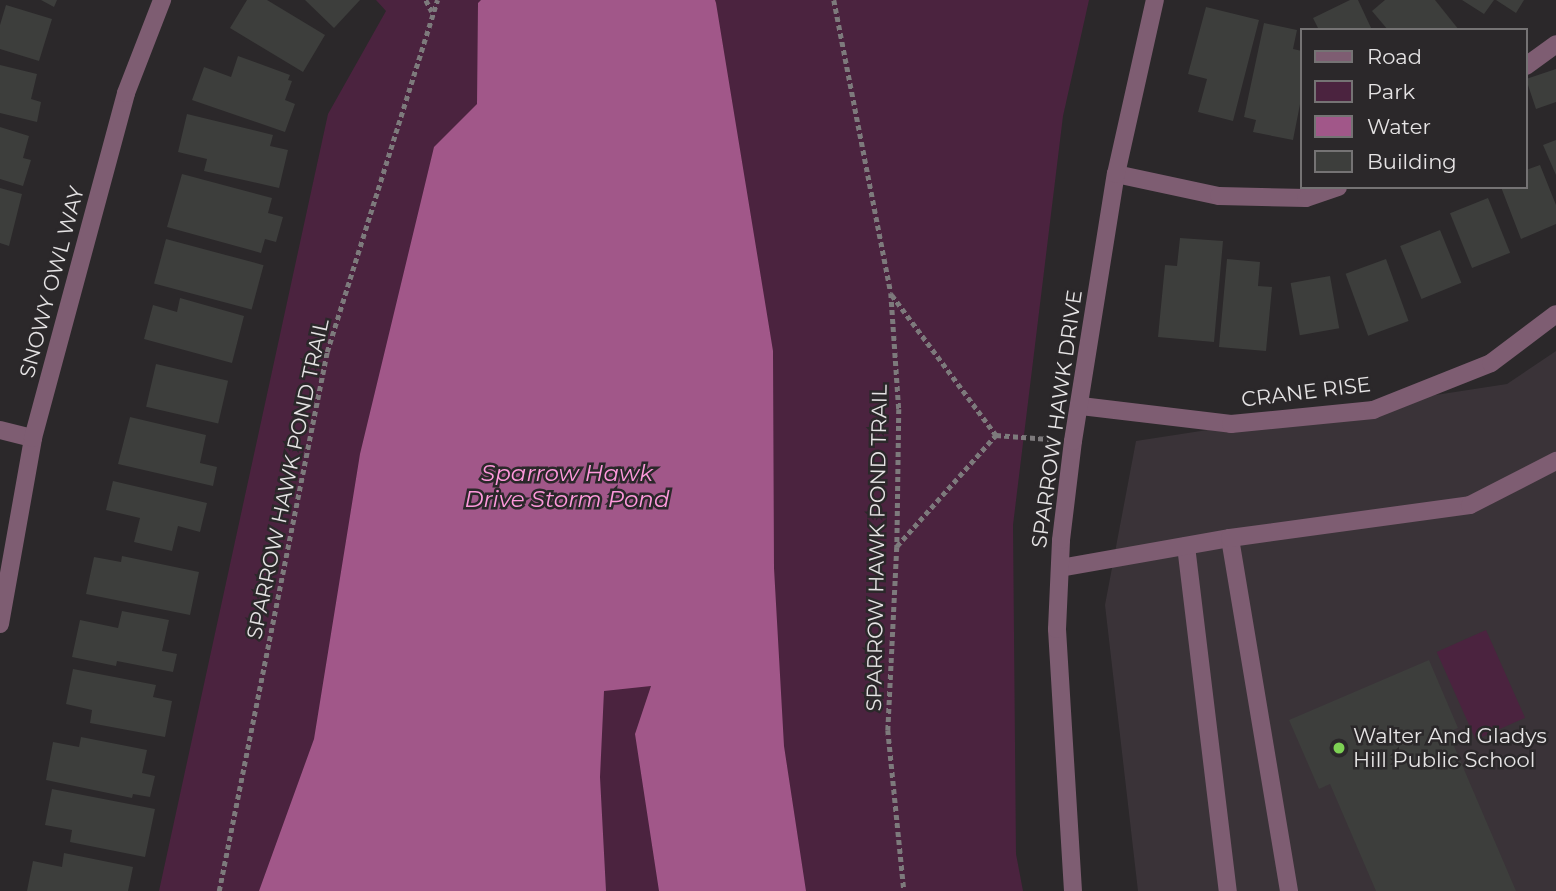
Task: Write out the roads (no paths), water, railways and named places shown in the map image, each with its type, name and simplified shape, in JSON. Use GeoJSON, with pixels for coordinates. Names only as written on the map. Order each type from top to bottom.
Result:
{"type":"FeatureCollection","features":[{"type":"Feature","properties":{"kind":"street","name":"SNOWY OWL WAY"},"geometry":{"type":"LineString","coordinates":[[0,624],[33,438],[126,93],[162,0]]}},
{"type":"Feature","properties":{"kind":"street","name":"SPARROW HAWK DRIVE"},"geometry":{"type":"LineString","coordinates":[[1073,891],[1057,629],[1060,568],[1073,441],[1081,407],[1116,174],[1155,0]]}},
{"type":"Feature","properties":{"kind":"street"},"geometry":{"type":"LineString","coordinates":[[1528,65],[1556,44]]}},
{"type":"Feature","properties":{"kind":"street"},"geometry":{"type":"LineString","coordinates":[[1116,174],[1219,196],[1306,198],[1332,189]]}},
{"type":"Feature","properties":{"kind":"street","name":"CRANE RISE"},"geometry":{"type":"LineString","coordinates":[[1081,407],[1231,424],[1373,410],[1490,363],[1556,314]]}},
{"type":"Feature","properties":{"kind":"street"},"geometry":{"type":"LineString","coordinates":[[0,430],[33,438]]}},
{"type":"Feature","properties":{"kind":"street"},"geometry":{"type":"LineString","coordinates":[[1060,568],[1230,538],[1470,505],[1556,461]]}},
{"type":"Feature","properties":{"kind":"street"},"geometry":{"type":"LineString","coordinates":[[1230,538],[1289,891]]}},
{"type":"Feature","properties":{"kind":"street"},"geometry":{"type":"LineString","coordinates":[[1186,546],[1228,891]]}},
{"type":"Feature","properties":{"kind":"water","name":"Sparrow Hawk Drive Storm Pond"},"geometry":{"type":"Polygon","coordinates":[[[481,0],[715,0],[773,351],[774,568],[784,746],[806,891],[659,891],[635,734],[651,686],[604,691],[600,777],[606,891],[259,891],[314,739],[360,454],[434,147],[477,104],[478,3],[481,0]]]}},
{"type":"Feature","properties":{"kind":"place","name":"Walter And Gladys Hill Public School"},"geometry":{"type":"Point","coordinates":[1339,748]}}]}
